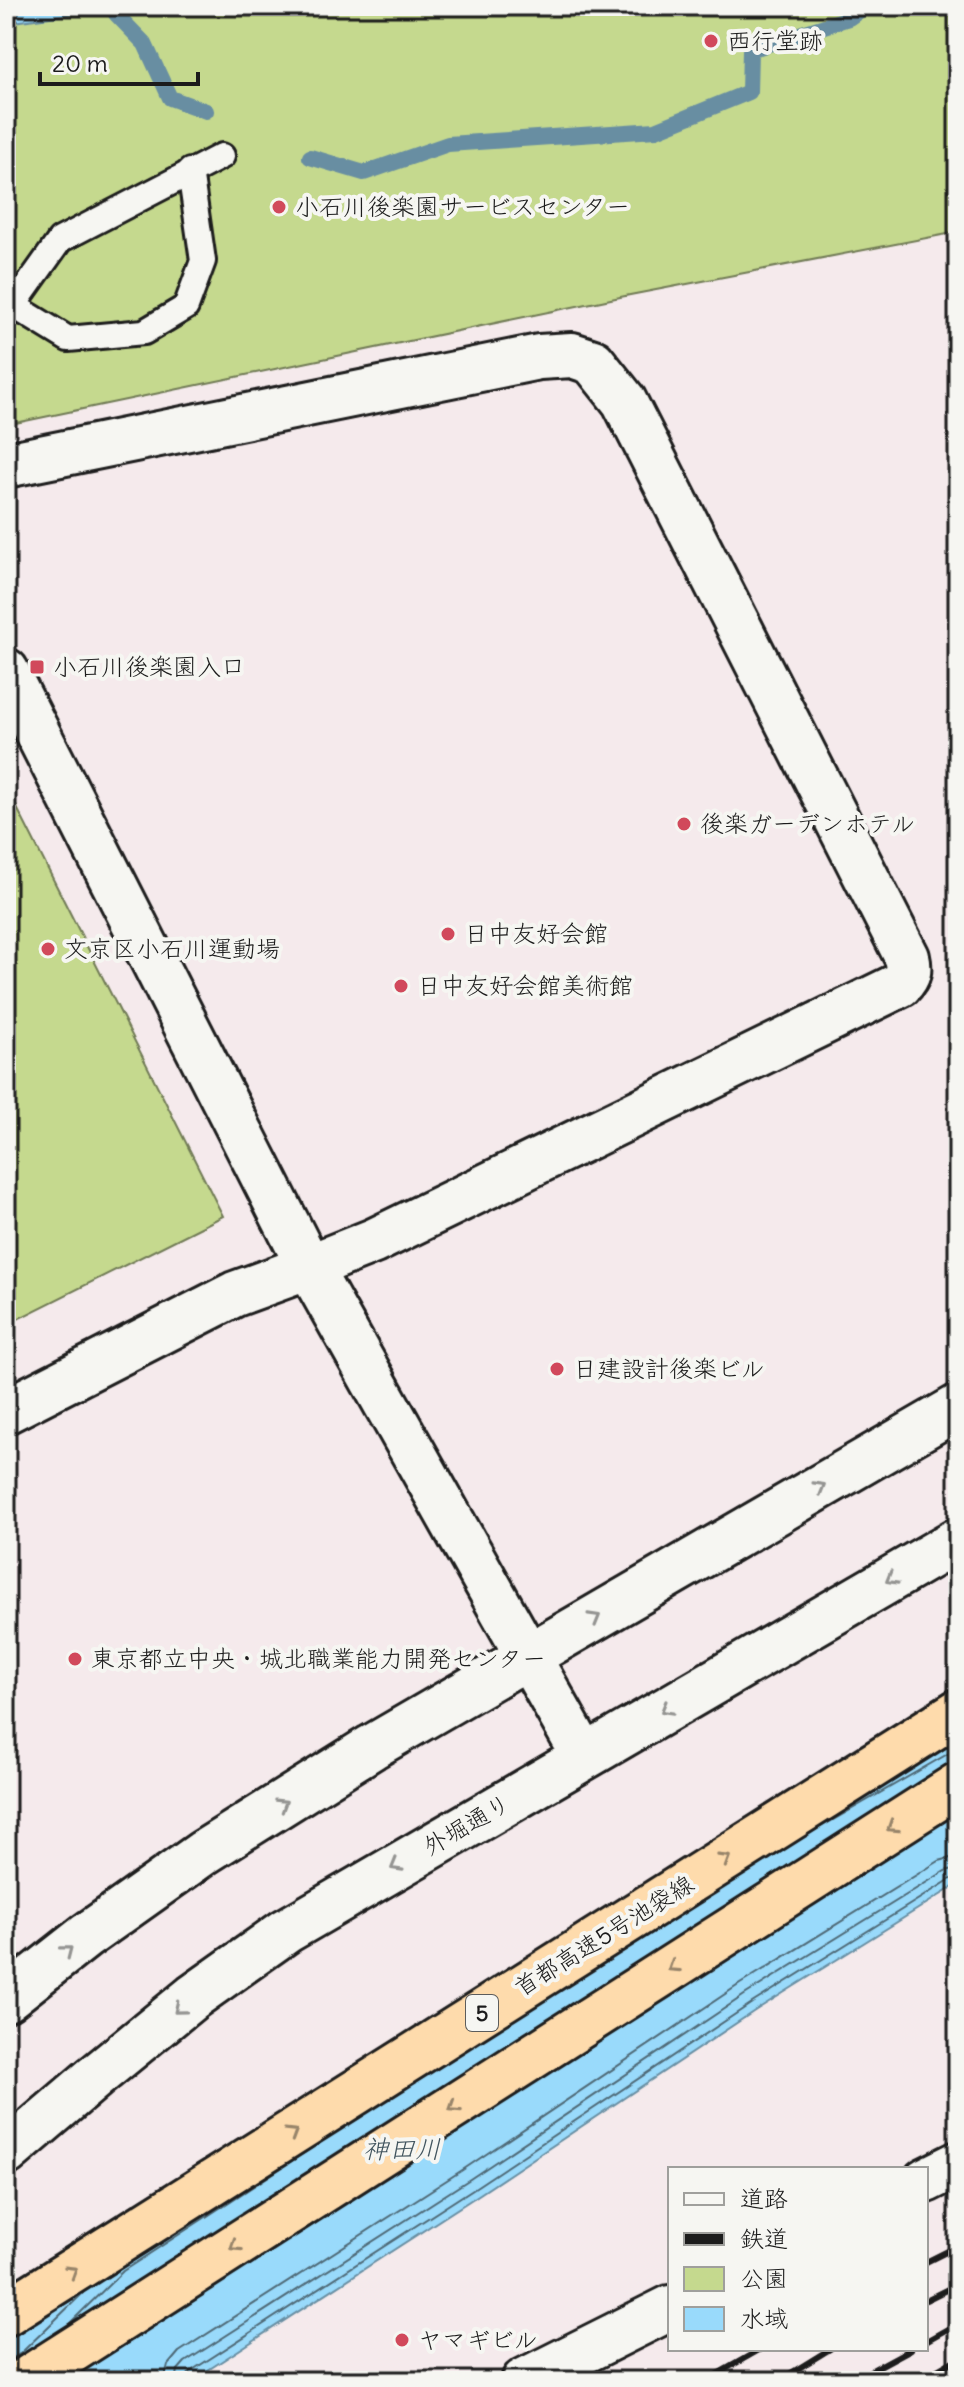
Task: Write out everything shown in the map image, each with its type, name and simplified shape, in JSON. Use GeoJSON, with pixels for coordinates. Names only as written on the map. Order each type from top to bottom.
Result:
{"type":"FeatureCollection","features":[{"type":"Feature","properties":{"kind":"highway","name":"首都高速5号池袋線"},"geometry":{"type":"LineString","coordinates":[[6,2313],[958,1712]]}},
{"type":"Feature","properties":{"kind":"highway"},"geometry":{"type":"LineString","coordinates":[[24,2381],[958,1785]]}},
{"type":"Feature","properties":{"kind":"street"},"geometry":{"type":"LineString","coordinates":[[6,465],[539,357],[572,355],[593,362],[624,401],[907,957],[909,968],[907,978],[900,985],[374,1241],[235,1294],[6,1411]]}},
{"type":"Feature","properties":{"kind":"street"},"geometry":{"type":"LineString","coordinates":[[6,671],[309,1267],[584,1756]]}},
{"type":"Feature","properties":{"kind":"street"},"geometry":{"type":"LineString","coordinates":[[6,1999],[86,1936],[203,1853],[372,1747],[958,1407]]}},
{"type":"Feature","properties":{"kind":"street","name":"外堀通り"},"geometry":{"type":"LineString","coordinates":[[6,2153],[193,1997],[286,1931],[958,1540]]}},
{"type":"Feature","properties":{"kind":"street"},"geometry":{"type":"LineString","coordinates":[[928,2179],[958,2164]]}},
{"type":"Feature","properties":{"kind":"street"},"geometry":{"type":"LineString","coordinates":[[524,2381],[668,2309]]}},
{"type":"Feature","properties":{"kind":"lane"},"geometry":{"type":"LineString","coordinates":[[190,171],[203,261],[186,307],[144,332],[68,339],[8,307],[60,240],[190,171],[222,156]]}},
{"type":"Feature","properties":{"kind":"green space"},"geometry":{"type":"Polygon","coordinates":[[[6,6],[958,6],[958,232],[630,295],[6,425],[6,6]]]}},
{"type":"Feature","properties":{"kind":"green space","name":"文京区小石川運動場"},"geometry":{"type":"Polygon","coordinates":[[[6,786],[223,1216],[6,1325],[6,786]]]}},
{"type":"Feature","properties":{"kind":"water"},"geometry":{"type":"Polygon","coordinates":[[[6,6],[75,6],[79,13],[6,23],[6,6]]]}},
{"type":"Feature","properties":{"kind":"water","name":"神田川"},"geometry":{"type":"Polygon","coordinates":[[[958,1713],[958,1884],[756,2010],[191,2381],[6,2381],[6,2343],[104,2247],[958,1713]]]}},
{"type":"Feature","properties":{"kind":"waterway"},"geometry":{"type":"LineString","coordinates":[[310,157],[364,173],[448,144],[656,130],[749,92],[750,50],[849,18],[866,6]]}},
{"type":"Feature","properties":{"kind":"waterway"},"geometry":{"type":"LineString","coordinates":[[116,14],[145,44],[170,98],[206,111]]}},
{"type":"Feature","properties":{"kind":"railway"},"geometry":{"type":"LineString","coordinates":[[928,2261],[958,2246]]}},
{"type":"Feature","properties":{"kind":"railway"},"geometry":{"type":"LineString","coordinates":[[928,2299],[958,2284]]}},
{"type":"Feature","properties":{"kind":"railway"},"geometry":{"type":"LineString","coordinates":[[928,2340],[958,2323]]}},
{"type":"Feature","properties":{"kind":"railway"},"geometry":{"type":"LineString","coordinates":[[705,2381],[758,2351]]}},
{"type":"Feature","properties":{"kind":"railway"},"geometry":{"type":"LineString","coordinates":[[778,2381],[827,2351]]}},
{"type":"Feature","properties":{"kind":"railway"},"geometry":{"type":"LineString","coordinates":[[852,2381],[907,2351]]}},
{"type":"Feature","properties":{"kind":"railway"},"geometry":{"type":"LineString","coordinates":[[918,2381],[958,2358]]}},
{"type":"Feature","properties":{"kind":"place","name":"西行堂跡"},"geometry":{"type":"Point","coordinates":[711,41]}},
{"type":"Feature","properties":{"kind":"place","name":"小石川後楽園サービスセンター"},"geometry":{"type":"Point","coordinates":[279,207]}},
{"type":"Feature","properties":{"kind":"place","name":"小石川後楽園入口"},"geometry":{"type":"Point","coordinates":[37,667]}},
{"type":"Feature","properties":{"kind":"place","name":"後楽ガーデンホテル"},"geometry":{"type":"Point","coordinates":[684,824]}},
{"type":"Feature","properties":{"kind":"place","name":"日中友好会館"},"geometry":{"type":"Point","coordinates":[448,934]}},
{"type":"Feature","properties":{"kind":"place","name":"文京区小石川運動場"},"geometry":{"type":"Point","coordinates":[48,949]}},
{"type":"Feature","properties":{"kind":"place","name":"日中友好会館美術館"},"geometry":{"type":"Point","coordinates":[401,986]}},
{"type":"Feature","properties":{"kind":"place","name":"日建設計後楽ビル"},"geometry":{"type":"Point","coordinates":[557,1369]}},
{"type":"Feature","properties":{"kind":"place","name":"東京都立中央・城北職業能力開発センター"},"geometry":{"type":"Point","coordinates":[75,1659]}},
{"type":"Feature","properties":{"kind":"place","name":"ヤマギビル"},"geometry":{"type":"Point","coordinates":[402,2340]}}]}
